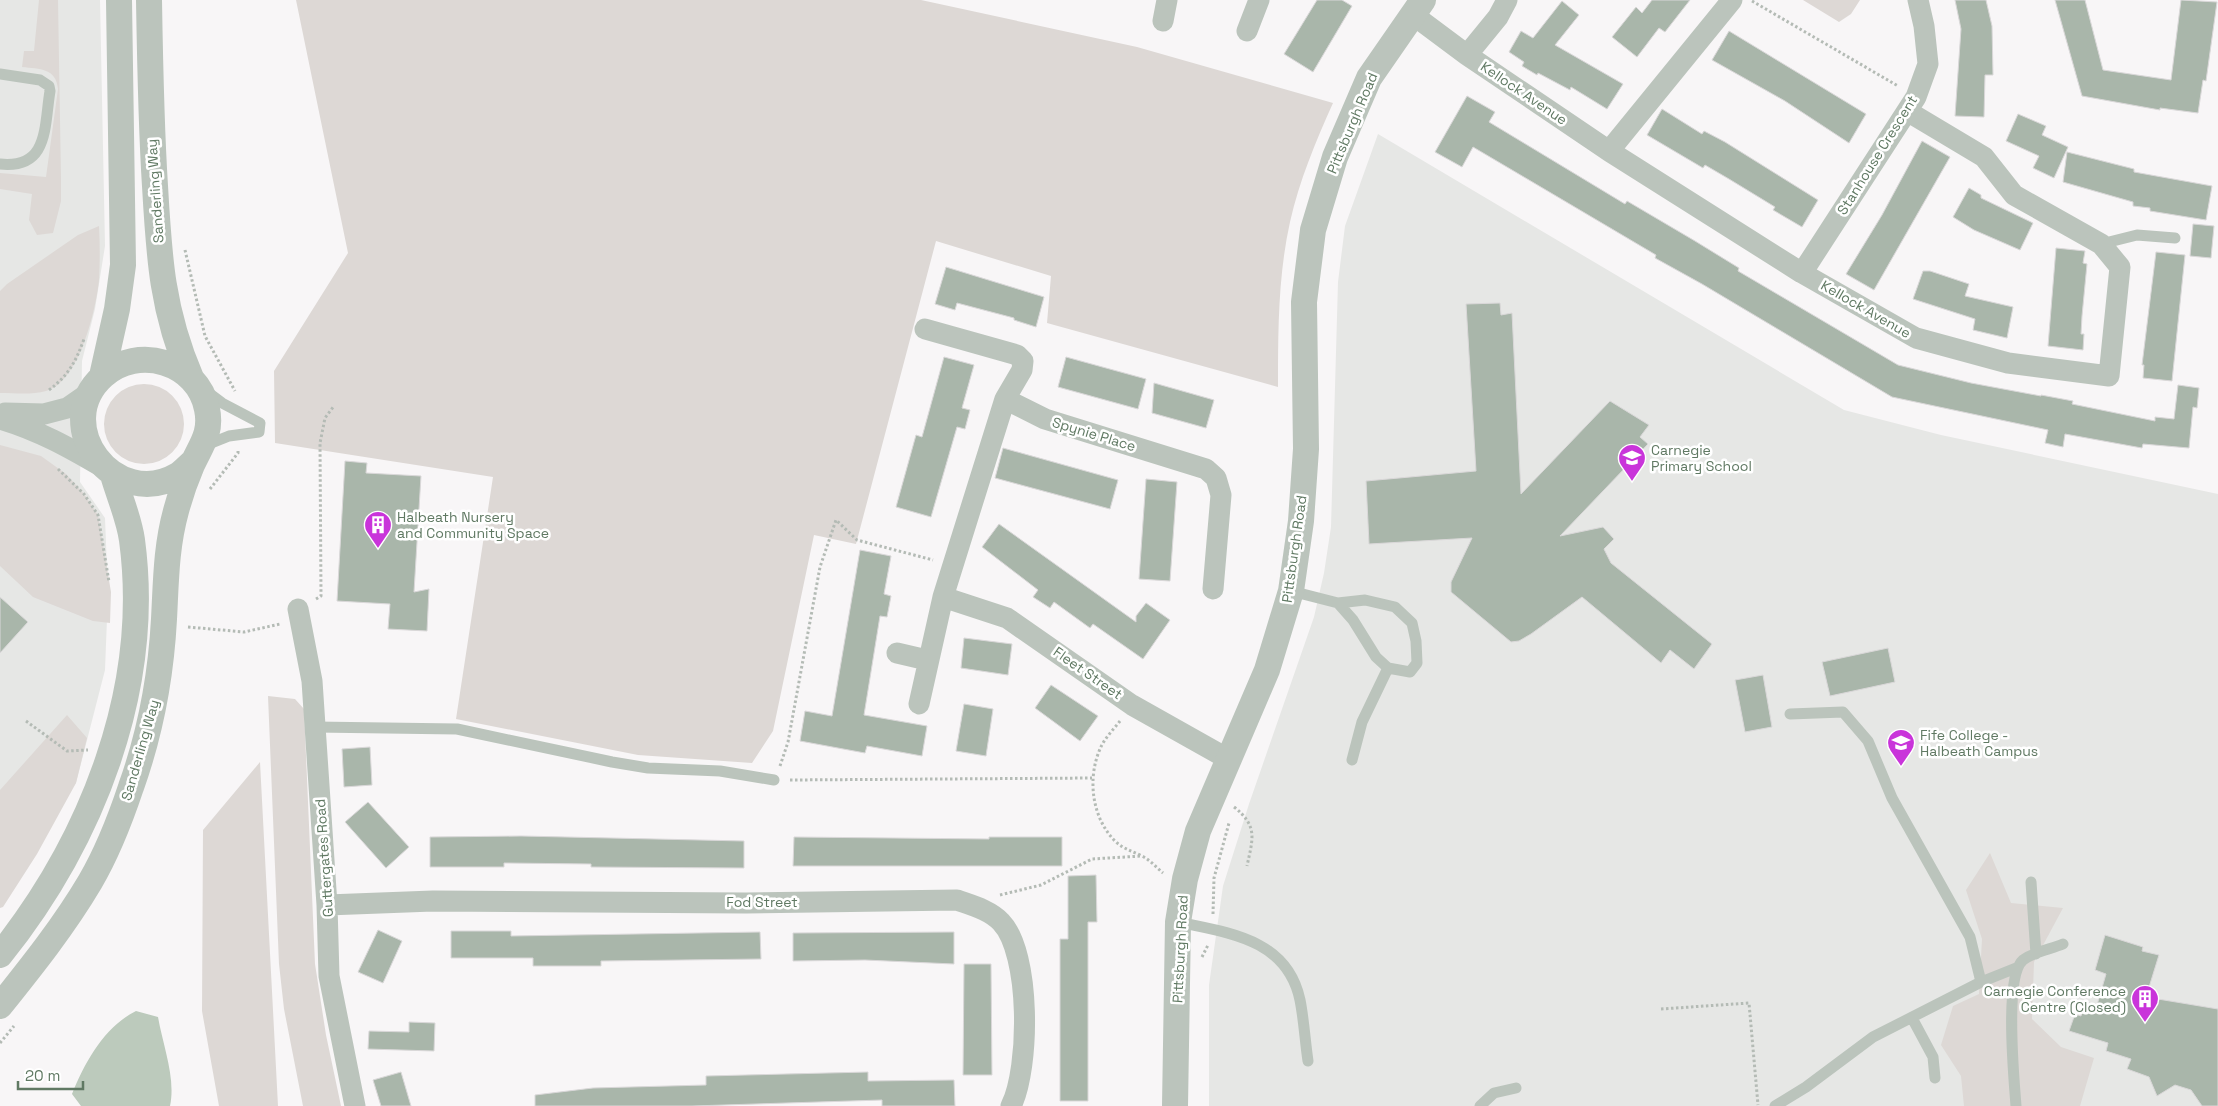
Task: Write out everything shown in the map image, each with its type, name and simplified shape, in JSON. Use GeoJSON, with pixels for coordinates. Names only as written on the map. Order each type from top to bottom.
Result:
{"type":"FeatureCollection","features":[{"type":"Feature","properties":{"kind":"street","name":"Sanderling Way"},"geometry":{"type":"LineString","coordinates":[[0,955],[52,884],[82,826],[104,774],[124,704],[133,648],[136,602],[132,539],[108,471],[91,451],[84,432],[84,411],[96,384],[117,309],[124,265],[119,0]]}},
{"type":"Feature","properties":{"kind":"street","name":"Sanderling Way"},"geometry":{"type":"LineString","coordinates":[[0,1006],[62,926],[90,882],[112,836],[132,785],[158,680],[164,620],[167,552],[176,510],[208,428],[207,410],[201,392],[193,380],[177,346],[162,285],[150,113],[149,0]]}},
{"type":"Feature","properties":{"kind":"street"},"geometry":{"type":"LineString","coordinates":[[1163,21],[1166,0]]}},
{"type":"Feature","properties":{"kind":"street"},"geometry":{"type":"LineString","coordinates":[[1247,31],[1259,0]]}},
{"type":"Feature","properties":{"kind":"street"},"geometry":{"type":"LineString","coordinates":[[1467,54],[1498,17],[1507,0]]}},
{"type":"Feature","properties":{"kind":"street"},"geometry":{"type":"LineString","coordinates":[[1609,151],[1732,0]]}},
{"type":"Feature","properties":{"kind":"street","name":"Stanhouse Crescent"},"geometry":{"type":"LineString","coordinates":[[1802,273],[1912,104],[1928,64],[1924,26],[1918,0]]}},
{"type":"Feature","properties":{"kind":"street","name":"Kellock Avenue"},"geometry":{"type":"LineString","coordinates":[[1417,7],[1467,54],[1609,151],[1802,273],[1916,338],[2008,363],[2109,376],[2120,267],[2101,244],[2014,195],[1984,157],[1912,104]]}},
{"type":"Feature","properties":{"kind":"street","name":"Pittsburgh Road"},"geometry":{"type":"LineString","coordinates":[[1175,1106],[1178,922],[1183,888],[1198,831],[1267,670],[1291,591],[1301,521],[1306,449],[1304,302],[1313,230],[1335,156],[1369,78],[1417,7]]}},
{"type":"Feature","properties":{"kind":"street"},"geometry":{"type":"LineString","coordinates":[[919,704],[927,660],[943,597],[954,566],[987,452],[1006,399],[1022,370],[1023,361],[1017,355],[925,329]]}},
{"type":"Feature","properties":{"kind":"street"},"geometry":{"type":"LineString","coordinates":[[0,414],[44,414],[67,408],[119,365],[137,359],[156,360],[175,366],[193,380]]}},
{"type":"Feature","properties":{"kind":"street","name":"Spynie Place"},"geometry":{"type":"LineString","coordinates":[[1006,399],[1045,419],[1206,469],[1216,478],[1221,495],[1213,589]]}},
{"type":"Feature","properties":{"kind":"street"},"geometry":{"type":"LineString","coordinates":[[0,419],[25,426],[51,438],[108,471],[140,484],[160,482],[178,475],[198,454]]}},
{"type":"Feature","properties":{"kind":"street","name":"Fleet Street"},"geometry":{"type":"LineString","coordinates":[[943,597],[1007,618],[1132,705],[1228,758]]}},
{"type":"Feature","properties":{"kind":"street","name":"Guttergates Road"},"geometry":{"type":"LineString","coordinates":[[299,614],[312,681],[327,905],[329,976],[355,1106]]}},
{"type":"Feature","properties":{"kind":"street"},"geometry":{"type":"LineString","coordinates":[[897,653],[927,660]]}},
{"type":"Feature","properties":{"kind":"street","name":"Fod Street"},"geometry":{"type":"LineString","coordinates":[[327,905],[433,902],[746,903],[957,900],[981,909],[1000,921],[1014,941],[1022,980],[1024,1063],[1012,1106]]}},
{"type":"Feature","properties":{"kind":"lane"},"geometry":{"type":"LineString","coordinates":[[0,74],[40,80],[49,86],[42,142],[38,151],[24,164],[0,164]]}},
{"type":"Feature","properties":{"kind":"lane"},"geometry":{"type":"LineString","coordinates":[[2101,244],[2137,235],[2175,238]]}},
{"type":"Feature","properties":{"kind":"lane"},"geometry":{"type":"LineString","coordinates":[[193,380],[222,403],[260,423],[259,432],[229,436],[198,454]]}},
{"type":"Feature","properties":{"kind":"lane"},"geometry":{"type":"LineString","coordinates":[[1291,591],[1338,603],[1365,600],[1395,607],[1412,623],[1416,641],[1417,663],[1410,672],[1388,668],[1376,657],[1353,620],[1338,603]]}},
{"type":"Feature","properties":{"kind":"lane"},"geometry":{"type":"LineString","coordinates":[[1352,760],[1362,722],[1388,668]]}},
{"type":"Feature","properties":{"kind":"lane"},"geometry":{"type":"LineString","coordinates":[[1790,714],[1842,712],[1868,741],[1892,798],[1970,937],[1981,982]]}},
{"type":"Feature","properties":{"kind":"lane"},"geometry":{"type":"LineString","coordinates":[[314,727],[458,730],[648,768],[720,771],[774,780]]}},
{"type":"Feature","properties":{"kind":"lane"},"geometry":{"type":"LineString","coordinates":[[2031,882],[2036,954]]}},
{"type":"Feature","properties":{"kind":"lane"},"geometry":{"type":"LineString","coordinates":[[1178,922],[1236,935],[1254,941],[1274,954],[1288,972],[1300,998],[1308,1061]]}},
{"type":"Feature","properties":{"kind":"lane"},"geometry":{"type":"LineString","coordinates":[[1775,1106],[1806,1087],[1873,1037],[1981,982],[2016,968],[2024,958],[2063,944]]}},
{"type":"Feature","properties":{"kind":"lane"},"geometry":{"type":"LineString","coordinates":[[2016,968],[2011,1012],[2016,1106]]}},
{"type":"Feature","properties":{"kind":"lane"},"geometry":{"type":"LineString","coordinates":[[1912,1018],[1934,1057],[1935,1078]]}},
{"type":"Feature","properties":{"kind":"lane"},"geometry":{"type":"LineString","coordinates":[[1480,1106],[1494,1093],[1516,1088]]}},
{"type":"Feature","properties":{"kind":"path"},"geometry":{"type":"LineString","coordinates":[[1750,0],[1912,104]]}},
{"type":"Feature","properties":{"kind":"path"},"geometry":{"type":"LineString","coordinates":[[53,411],[48,391],[65,378],[76,363],[86,335]]}},
{"type":"Feature","properties":{"kind":"path"},"geometry":{"type":"LineString","coordinates":[[188,627],[244,632],[299,614],[321,596],[320,443],[325,418],[334,406]]}},
{"type":"Feature","properties":{"kind":"path"},"geometry":{"type":"LineString","coordinates":[[54,465],[66,474],[84,494],[98,515],[109,584]]}},
{"type":"Feature","properties":{"kind":"path"},"geometry":{"type":"LineString","coordinates":[[954,566],[857,540],[836,520],[820,567],[788,742],[774,780],[1092,778]]}},
{"type":"Feature","properties":{"kind":"path"},"geometry":{"type":"LineString","coordinates":[[1132,705],[1100,747],[1092,778],[1096,808],[1107,832],[1123,847],[1142,856],[1183,888]]}},
{"type":"Feature","properties":{"kind":"path"},"geometry":{"type":"LineString","coordinates":[[26,721],[67,751],[88,750]]}},
{"type":"Feature","properties":{"kind":"path"},"geometry":{"type":"LineString","coordinates":[[86,759],[90,742]]}},
{"type":"Feature","properties":{"kind":"path"},"geometry":{"type":"LineString","coordinates":[[1234,808],[1247,818],[1251,824],[1252,839],[1247,866]]}},
{"type":"Feature","properties":{"kind":"path"},"geometry":{"type":"LineString","coordinates":[[966,903],[1041,885],[1092,859],[1142,856]]}},
{"type":"Feature","properties":{"kind":"path"},"geometry":{"type":"LineString","coordinates":[[1662,1009],[1749,1003],[1758,1105]]}},
{"type":"Feature","properties":{"kind":"shaded area"},"geometry":{"type":"Polygon","coordinates":[[[0,0],[100,0],[105,246],[95,309],[82,361],[80,482],[105,518],[108,593],[105,670],[76,783],[0,884],[0,0]]]}},
{"type":"Feature","properties":{"kind":"shaded area"},"geometry":{"type":"Polygon","coordinates":[[[39,0],[58,0],[61,201],[53,233],[37,235],[29,220],[32,194],[0,189],[0,173],[46,177],[58,89],[57,82],[46,71],[22,67],[24,51],[34,51],[39,0]]]}},
{"type":"Feature","properties":{"kind":"shaded area"},"geometry":{"type":"Polygon","coordinates":[[[296,0],[921,0],[1137,47],[1333,103],[1303,176],[1286,242],[1280,304],[1278,387],[1047,323],[1051,276],[936,241],[856,544],[814,535],[773,731],[752,763],[638,755],[456,719],[493,477],[275,443],[274,371],[348,253],[296,0]]]}},
{"type":"Feature","properties":{"kind":"shaded area"},"geometry":{"type":"Polygon","coordinates":[[[1803,0],[1860,0],[1851,14],[1839,22],[1803,0]]]}},
{"type":"Feature","properties":{"kind":"shaded area","name":"Fife College - Halbeath Campus"},"geometry":{"type":"Polygon","coordinates":[[[1378,134],[1844,410],[1941,435],[2218,494],[2218,1106],[1209,1106],[1209,985],[1223,886],[1249,804],[1314,617],[1324,573],[1331,527],[1338,282],[1345,226],[1378,134]]]}},
{"type":"Feature","properties":{"kind":"shaded area"},"geometry":{"type":"Polygon","coordinates":[[[99,226],[100,267],[94,309],[84,343],[68,374],[58,385],[46,391],[0,393],[0,291],[7,284],[78,235],[99,226]]]}},
{"type":"Feature","properties":{"kind":"shaded area"},"geometry":{"type":"Polygon","coordinates":[[[144,384],[159,387],[172,396],[181,409],[184,424],[181,439],[172,452],[159,461],[144,464],[129,461],[116,452],[107,439],[104,424],[107,409],[116,396],[129,387],[144,384]]]}},
{"type":"Feature","properties":{"kind":"shaded area"},"geometry":{"type":"Polygon","coordinates":[[[0,445],[41,456],[66,474],[84,494],[98,515],[111,592],[110,623],[93,621],[33,597],[0,566],[0,445]]]}},
{"type":"Feature","properties":{"kind":"shaded area"},"geometry":{"type":"Polygon","coordinates":[[[268,696],[295,699],[304,709],[315,964],[326,1035],[341,1106],[303,1106],[284,1009],[279,964],[268,696]]]}},
{"type":"Feature","properties":{"kind":"shaded area"},"geometry":{"type":"Polygon","coordinates":[[[67,715],[87,738],[76,783],[37,854],[3,907],[0,908],[0,790],[67,715]]]}},
{"type":"Feature","properties":{"kind":"shaded area"},"geometry":{"type":"Polygon","coordinates":[[[260,762],[278,1106],[219,1106],[202,1011],[203,830],[260,762]]]}},
{"type":"Feature","properties":{"kind":"shaded area"},"geometry":{"type":"Polygon","coordinates":[[[1990,853],[2011,903],[2063,908],[2034,962],[2032,1019],[2061,1047],[2094,1058],[2080,1106],[1964,1106],[1961,1076],[1941,1045],[1953,1006],[1979,994],[1982,939],[1966,890],[1990,853]]]}},
{"type":"Feature","properties":{"kind":"shaded area"},"geometry":{"type":"Polygon","coordinates":[[[136,1011],[158,1017],[170,1073],[170,1106],[81,1106],[72,1094],[83,1070],[105,1036],[114,1026],[136,1011]]]}},
{"type":"Feature","properties":{"kind":"building"},"geometry":{"type":"Polygon","coordinates":[[[1317,0],[1342,0],[1352,6],[1313,72],[1284,54],[1317,0]]]}},
{"type":"Feature","properties":{"kind":"building"},"geometry":{"type":"Polygon","coordinates":[[[1652,0],[1690,0],[1665,32],[1659,28],[1637,57],[1612,37],[1636,7],[1642,13],[1652,0]]]}},
{"type":"Feature","properties":{"kind":"building"},"geometry":{"type":"Polygon","coordinates":[[[1955,0],[1986,0],[1992,26],[1993,75],[1985,75],[1984,117],[1955,116],[1961,29],[1955,0]]]}},
{"type":"Feature","properties":{"kind":"building"},"geometry":{"type":"Polygon","coordinates":[[[2055,0],[2085,0],[2103,70],[2171,80],[2181,0],[2217,2],[2206,81],[2203,80],[2198,113],[2160,108],[2160,110],[2082,96],[2055,0]]]}},
{"type":"Feature","properties":{"kind":"building"},"geometry":{"type":"Polygon","coordinates":[[[1562,1],[1579,15],[1555,45],[1623,84],[1607,109],[1571,87],[1570,90],[1538,73],[1537,75],[1522,66],[1524,62],[1509,52],[1521,31],[1533,38],[1562,1]]]}},
{"type":"Feature","properties":{"kind":"building"},"geometry":{"type":"Polygon","coordinates":[[[1729,31],[1866,114],[1849,143],[1785,101],[1712,60],[1729,31]]]}},
{"type":"Feature","properties":{"kind":"building"},"geometry":{"type":"Polygon","coordinates":[[[1467,96],[1495,112],[1489,122],[1625,204],[1627,201],[1695,241],[1739,268],[1738,271],[1898,365],[1971,383],[2073,401],[2072,404],[2155,421],[2155,417],[2174,419],[2178,385],[2199,388],[2197,408],[2193,407],[2189,448],[2143,444],[2142,448],[2065,434],[2063,447],[2045,443],[2048,430],[1892,397],[1655,258],[1656,255],[1473,147],[1462,167],[1435,152],[1467,96]]]}},
{"type":"Feature","properties":{"kind":"building"},"geometry":{"type":"Polygon","coordinates":[[[1662,109],[1702,134],[1704,131],[1725,142],[1818,200],[1802,227],[1773,210],[1775,207],[1729,179],[1705,165],[1703,168],[1647,135],[1662,109]]]}},
{"type":"Feature","properties":{"kind":"building"},"geometry":{"type":"Polygon","coordinates":[[[2018,114],[2046,126],[2042,135],[2068,147],[2054,178],[2033,168],[2039,156],[2006,141],[2018,114]]]}},
{"type":"Feature","properties":{"kind":"building"},"geometry":{"type":"Polygon","coordinates":[[[1922,141],[1950,157],[1874,290],[1846,274],[1882,215],[1922,141]]]}},
{"type":"Feature","properties":{"kind":"building"},"geometry":{"type":"Polygon","coordinates":[[[2067,152],[2134,169],[2134,172],[2212,186],[2206,220],[2150,211],[2150,208],[2133,206],[2133,202],[2063,182],[2067,152]]]}},
{"type":"Feature","properties":{"kind":"building"},"geometry":{"type":"Polygon","coordinates":[[[1969,188],[1981,195],[1981,198],[2033,223],[2020,250],[1974,230],[1953,217],[1969,188]]]}},
{"type":"Feature","properties":{"kind":"building"},"geometry":{"type":"Polygon","coordinates":[[[2193,224],[2214,226],[2211,258],[2190,256],[2193,224]]]}},
{"type":"Feature","properties":{"kind":"building"},"geometry":{"type":"Polygon","coordinates":[[[2056,248],[2085,251],[2083,263],[2087,264],[2081,334],[2084,334],[2083,350],[2048,346],[2056,248]]]}},
{"type":"Feature","properties":{"kind":"building"},"geometry":{"type":"Polygon","coordinates":[[[2156,252],[2185,255],[2172,381],[2143,378],[2144,365],[2142,365],[2156,252]]]}},
{"type":"Feature","properties":{"kind":"building"},"geometry":{"type":"Polygon","coordinates":[[[946,267],[1044,297],[1036,327],[1014,320],[1014,318],[957,303],[955,310],[935,304],[946,267]]]}},
{"type":"Feature","properties":{"kind":"building"},"geometry":{"type":"Polygon","coordinates":[[[1923,271],[1930,271],[1969,284],[1965,296],[2013,307],[2007,338],[1973,330],[1975,319],[1913,299],[1923,271]]]}},
{"type":"Feature","properties":{"kind":"building"},"geometry":{"type":"Polygon","coordinates":[[[1500,303],[1501,315],[1512,313],[1521,494],[1610,401],[1649,425],[1640,437],[1648,444],[1560,536],[1603,527],[1614,539],[1604,549],[1611,563],[1712,644],[1694,669],[1670,650],[1661,663],[1582,597],[1531,634],[1519,641],[1511,642],[1451,592],[1451,582],[1472,538],[1369,544],[1366,481],[1476,471],[1466,304],[1500,303]]]}},
{"type":"Feature","properties":{"kind":"building"},"geometry":{"type":"Polygon","coordinates":[[[944,357],[974,365],[962,408],[970,410],[965,429],[957,427],[931,517],[896,507],[916,435],[922,437],[944,357]]]}},
{"type":"Feature","properties":{"kind":"building"},"geometry":{"type":"Polygon","coordinates":[[[1066,357],[1146,379],[1138,409],[1058,387],[1066,357]]]}},
{"type":"Feature","properties":{"kind":"building"},"geometry":{"type":"Polygon","coordinates":[[[1154,383],[1214,400],[1206,428],[1152,413],[1154,383]]]}},
{"type":"Feature","properties":{"kind":"building"},"geometry":{"type":"Polygon","coordinates":[[[1003,448],[1118,480],[1110,509],[995,478],[1003,448]]]}},
{"type":"Feature","properties":{"kind":"building","name":"Halbeath Nursery and Community Space"},"geometry":{"type":"Polygon","coordinates":[[[345,461],[367,463],[366,473],[421,476],[414,592],[429,589],[427,631],[388,629],[390,604],[337,601],[345,461]]]}},
{"type":"Feature","properties":{"kind":"building"},"geometry":{"type":"Polygon","coordinates":[[[1146,479],[1177,482],[1170,581],[1139,579],[1146,479]]]}},
{"type":"Feature","properties":{"kind":"building"},"geometry":{"type":"Polygon","coordinates":[[[999,524],[1136,622],[1136,616],[1146,603],[1170,620],[1143,659],[1093,624],[1090,628],[1054,602],[1050,608],[1033,597],[1038,590],[982,547],[999,524]]]}},
{"type":"Feature","properties":{"kind":"building"},"geometry":{"type":"Polygon","coordinates":[[[860,550],[891,556],[884,594],[891,596],[887,617],[880,616],[864,715],[927,726],[922,756],[867,746],[865,753],[800,741],[805,711],[832,716],[860,550]]]}},
{"type":"Feature","properties":{"kind":"building"},"geometry":{"type":"Polygon","coordinates":[[[0,597],[28,622],[0,653],[0,597]]]}},
{"type":"Feature","properties":{"kind":"building"},"geometry":{"type":"Polygon","coordinates":[[[964,638],[1012,644],[1008,675],[961,668],[964,638]]]}},
{"type":"Feature","properties":{"kind":"building"},"geometry":{"type":"Polygon","coordinates":[[[1888,648],[1895,682],[1830,696],[1822,662],[1888,648]]]}},
{"type":"Feature","properties":{"kind":"building"},"geometry":{"type":"Polygon","coordinates":[[[1763,675],[1772,727],[1745,732],[1735,680],[1763,675]]]}},
{"type":"Feature","properties":{"kind":"building"},"geometry":{"type":"Polygon","coordinates":[[[1051,685],[1098,716],[1080,741],[1035,708],[1051,685]]]}},
{"type":"Feature","properties":{"kind":"building"},"geometry":{"type":"Polygon","coordinates":[[[964,704],[993,709],[986,756],[956,751],[964,704]]]}},
{"type":"Feature","properties":{"kind":"building"},"geometry":{"type":"Polygon","coordinates":[[[370,747],[372,785],[344,787],[342,749],[370,747]]]}},
{"type":"Feature","properties":{"kind":"building"},"geometry":{"type":"Polygon","coordinates":[[[368,802],[409,847],[386,868],[345,822],[368,802]]]}},
{"type":"Feature","properties":{"kind":"building"},"geometry":{"type":"Polygon","coordinates":[[[521,836],[744,841],[744,868],[591,867],[591,864],[504,863],[504,867],[430,867],[430,837],[521,836]]]}},
{"type":"Feature","properties":{"kind":"building"},"geometry":{"type":"Polygon","coordinates":[[[794,837],[989,839],[989,837],[1062,837],[1062,866],[793,866],[794,837]]]}},
{"type":"Feature","properties":{"kind":"building"},"geometry":{"type":"Polygon","coordinates":[[[1096,875],[1097,922],[1088,922],[1088,1101],[1060,1101],[1060,939],[1068,939],[1068,876],[1096,875]]]}},
{"type":"Feature","properties":{"kind":"building"},"geometry":{"type":"Polygon","coordinates":[[[378,930],[402,941],[383,983],[358,972],[378,930]]]}},
{"type":"Feature","properties":{"kind":"building"},"geometry":{"type":"Polygon","coordinates":[[[451,931],[511,931],[511,936],[760,932],[761,959],[601,961],[601,966],[533,966],[533,958],[451,958],[451,931]]]}},
{"type":"Feature","properties":{"kind":"building"},"geometry":{"type":"Polygon","coordinates":[[[954,932],[954,964],[865,960],[793,961],[793,933],[954,932]]]}},
{"type":"Feature","properties":{"kind":"building","name":"Carnegie Conference Centre (Closed)"},"geometry":{"type":"Polygon","coordinates":[[[2105,935],[2143,947],[2142,951],[2159,955],[2146,997],[2218,1009],[2218,1106],[2202,1106],[2191,1090],[2175,1085],[2157,1096],[2149,1077],[2127,1069],[2131,1059],[2106,1051],[2108,1043],[2069,1031],[2075,1014],[2081,1016],[2085,1002],[2097,1005],[2106,974],[2095,970],[2105,935]]]}},
{"type":"Feature","properties":{"kind":"building"},"geometry":{"type":"Polygon","coordinates":[[[964,964],[991,964],[992,1075],[963,1075],[964,964]]]}},
{"type":"Feature","properties":{"kind":"building"},"geometry":{"type":"Polygon","coordinates":[[[409,1022],[435,1023],[434,1051],[368,1049],[369,1031],[409,1032],[409,1022]]]}},
{"type":"Feature","properties":{"kind":"building"},"geometry":{"type":"Polygon","coordinates":[[[401,1072],[411,1106],[381,1106],[373,1080],[401,1072]]]}},
{"type":"Feature","properties":{"kind":"building"},"geometry":{"type":"Polygon","coordinates":[[[868,1072],[868,1081],[954,1080],[955,1106],[882,1106],[882,1100],[692,1106],[535,1106],[535,1095],[593,1088],[706,1085],[706,1076],[868,1072]]]}},
{"type":"Feature","properties":{"kind":"place","name":"Carnegie Primary School"},"geometry":{"type":"Point","coordinates":[1632,482]}},
{"type":"Feature","properties":{"kind":"place","name":"Halbeath Nursery and Community Space"},"geometry":{"type":"Point","coordinates":[378,549]}},
{"type":"Feature","properties":{"kind":"place","name":"Fife College - Halbeath Campus"},"geometry":{"type":"Point","coordinates":[1901,767]}},
{"type":"Feature","properties":{"kind":"place","name":"Carnegie Conference Centre (Closed)"},"geometry":{"type":"Point","coordinates":[2145,1023]}}]}
